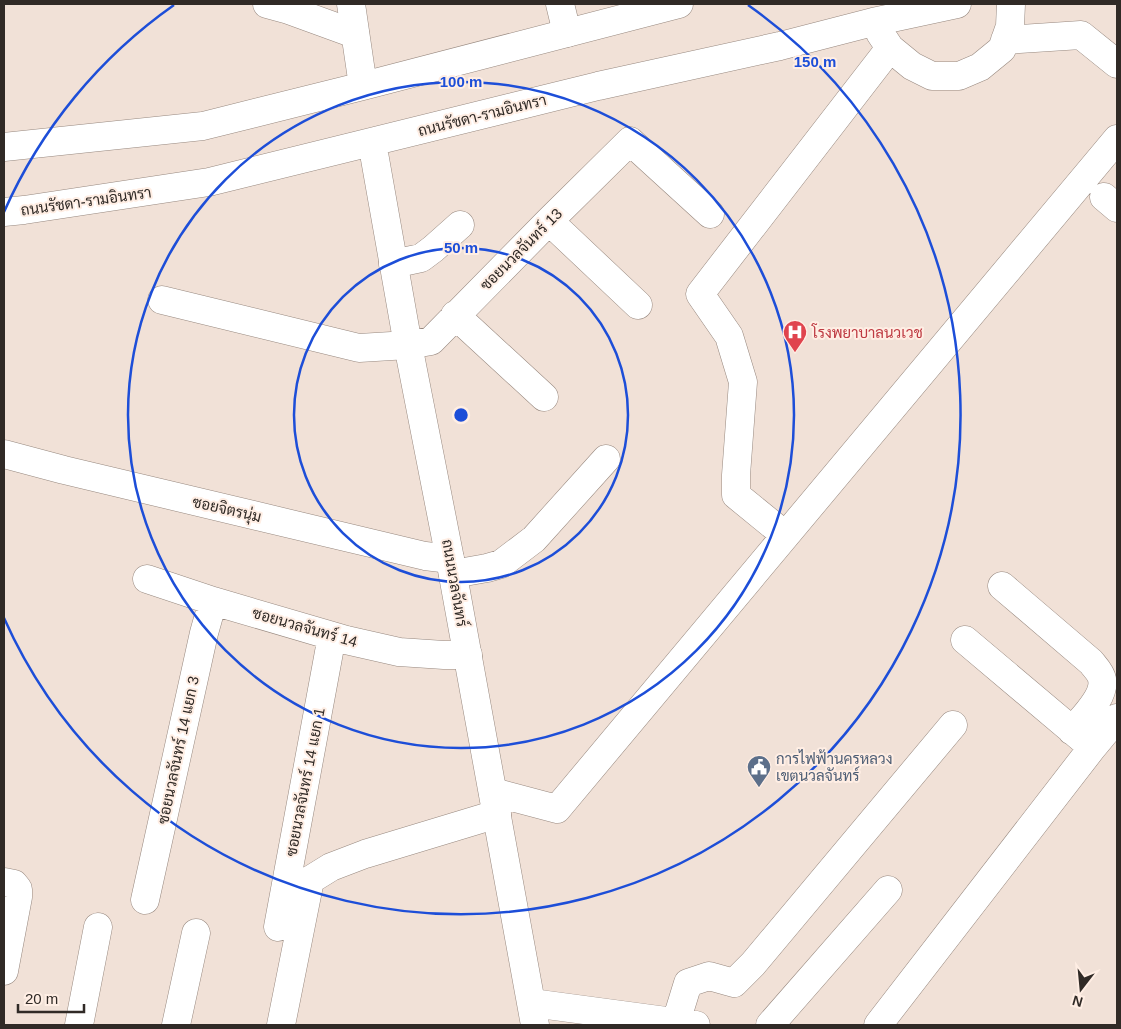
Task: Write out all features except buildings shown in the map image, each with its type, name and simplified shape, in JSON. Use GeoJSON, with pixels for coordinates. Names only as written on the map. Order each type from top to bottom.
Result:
{"type":"FeatureCollection","features":[{"type":"Feature","properties":{"kind":"street"},"geometry":{"type":"LineString","coordinates":[[267,4],[355,34]]}},
{"type":"Feature","properties":{"kind":"street"},"geometry":{"type":"LineString","coordinates":[[350,4],[363,86]]}},
{"type":"Feature","properties":{"kind":"street"},"geometry":{"type":"LineString","coordinates":[[560,4],[567,33]]}},
{"type":"Feature","properties":{"kind":"street"},"geometry":{"type":"LineString","coordinates":[[4,147],[203,126],[679,4]]}},
{"type":"Feature","properties":{"kind":"street","name":"ถนนรัชดา-รามอินทรา"},"geometry":{"type":"LineString","coordinates":[[4,212],[209,182],[598,86],[780,46],[874,22],[957,4]]}},
{"type":"Feature","properties":{"kind":"street"},"geometry":{"type":"LineString","coordinates":[[874,22],[890,48],[912,66],[932,76],[959,76],[988,61],[1002,49],[1010,26],[1011,4]]}},
{"type":"Feature","properties":{"kind":"street"},"geometry":{"type":"LineString","coordinates":[[1005,40],[1081,35],[1117,64]]}},
{"type":"Feature","properties":{"kind":"street"},"geometry":{"type":"LineString","coordinates":[[786,535],[736,495],[742,382],[729,336],[700,294],[890,48]]}},
{"type":"Feature","properties":{"kind":"street"},"geometry":{"type":"LineString","coordinates":[[281,1025],[310,880],[331,867],[495,803],[557,809],[1117,139]]}},
{"type":"Feature","properties":{"kind":"street","name":"ซอยนวลจันทร์ 13"},"geometry":{"type":"LineString","coordinates":[[162,300],[359,348],[408,345],[431,341],[630,141],[710,214]]}},
{"type":"Feature","properties":{"kind":"street","name":"ถนนนวลจันทร์"},"geometry":{"type":"LineString","coordinates":[[372,142],[533,1014]]}},
{"type":"Feature","properties":{"kind":"street"},"geometry":{"type":"LineString","coordinates":[[549,221],[638,305]]}},
{"type":"Feature","properties":{"kind":"street"},"geometry":{"type":"LineString","coordinates":[[393,264],[420,258],[460,225]]}},
{"type":"Feature","properties":{"kind":"street"},"geometry":{"type":"LineString","coordinates":[[455,315],[544,397]]}},
{"type":"Feature","properties":{"kind":"street","name":"ซอยจิตรนุ่ม"},"geometry":{"type":"LineString","coordinates":[[4,454],[425,556],[450,559]]}},
{"type":"Feature","properties":{"kind":"street"},"geometry":{"type":"LineString","coordinates":[[99,462],[422,541],[450,559],[487,568],[501,564],[534,539],[606,459]]}},
{"type":"Feature","properties":{"kind":"street","name":"ซอยนวลจันทร์ 14"},"geometry":{"type":"LineString","coordinates":[[147,579],[213,601],[346,640],[399,652],[468,655]]}},
{"type":"Feature","properties":{"kind":"street"},"geometry":{"type":"LineString","coordinates":[[1002,586],[1091,662],[1100,673],[1103,680],[1097,700],[1072,731]]}},
{"type":"Feature","properties":{"kind":"street","name":"ซอยนวลจันทร์ 14 แยก 3"},"geometry":{"type":"LineString","coordinates":[[145,900],[204,633],[213,601]]}},
{"type":"Feature","properties":{"kind":"street","name":"ซอยนวลจันทร์ 14 แยก 1"},"geometry":{"type":"LineString","coordinates":[[278,927],[332,636]]}},
{"type":"Feature","properties":{"kind":"street"},"geometry":{"type":"LineString","coordinates":[[965,640],[1092,748]]}},
{"type":"Feature","properties":{"kind":"street"},"geometry":{"type":"LineString","coordinates":[[878,1025],[1117,718]]}},
{"type":"Feature","properties":{"kind":"street"},"geometry":{"type":"LineString","coordinates":[[533,1014],[686,1024],[688,983],[709,976],[734,983],[753,964],[953,725]]}},
{"type":"Feature","properties":{"kind":"street"},"geometry":{"type":"LineString","coordinates":[[4,882],[14,884],[18,889],[18,897],[4,971]]}},
{"type":"Feature","properties":{"kind":"street"},"geometry":{"type":"LineString","coordinates":[[770,1025],[888,890]]}},
{"type":"Feature","properties":{"kind":"street"},"geometry":{"type":"LineString","coordinates":[[79,1025],[98,927]]}},
{"type":"Feature","properties":{"kind":"street"},"geometry":{"type":"LineString","coordinates":[[176,1025],[196,933]]}},
{"type":"Feature","properties":{"kind":"place","name":"โรงพยาบาลนวเวช"},"geometry":{"type":"Point","coordinates":[795,353]}},
{"type":"Feature","properties":{"kind":"place","name":"การไฟฟ้านครหลวง เขตนวลจันทร์"},"geometry":{"type":"Point","coordinates":[759,788]}}]}
